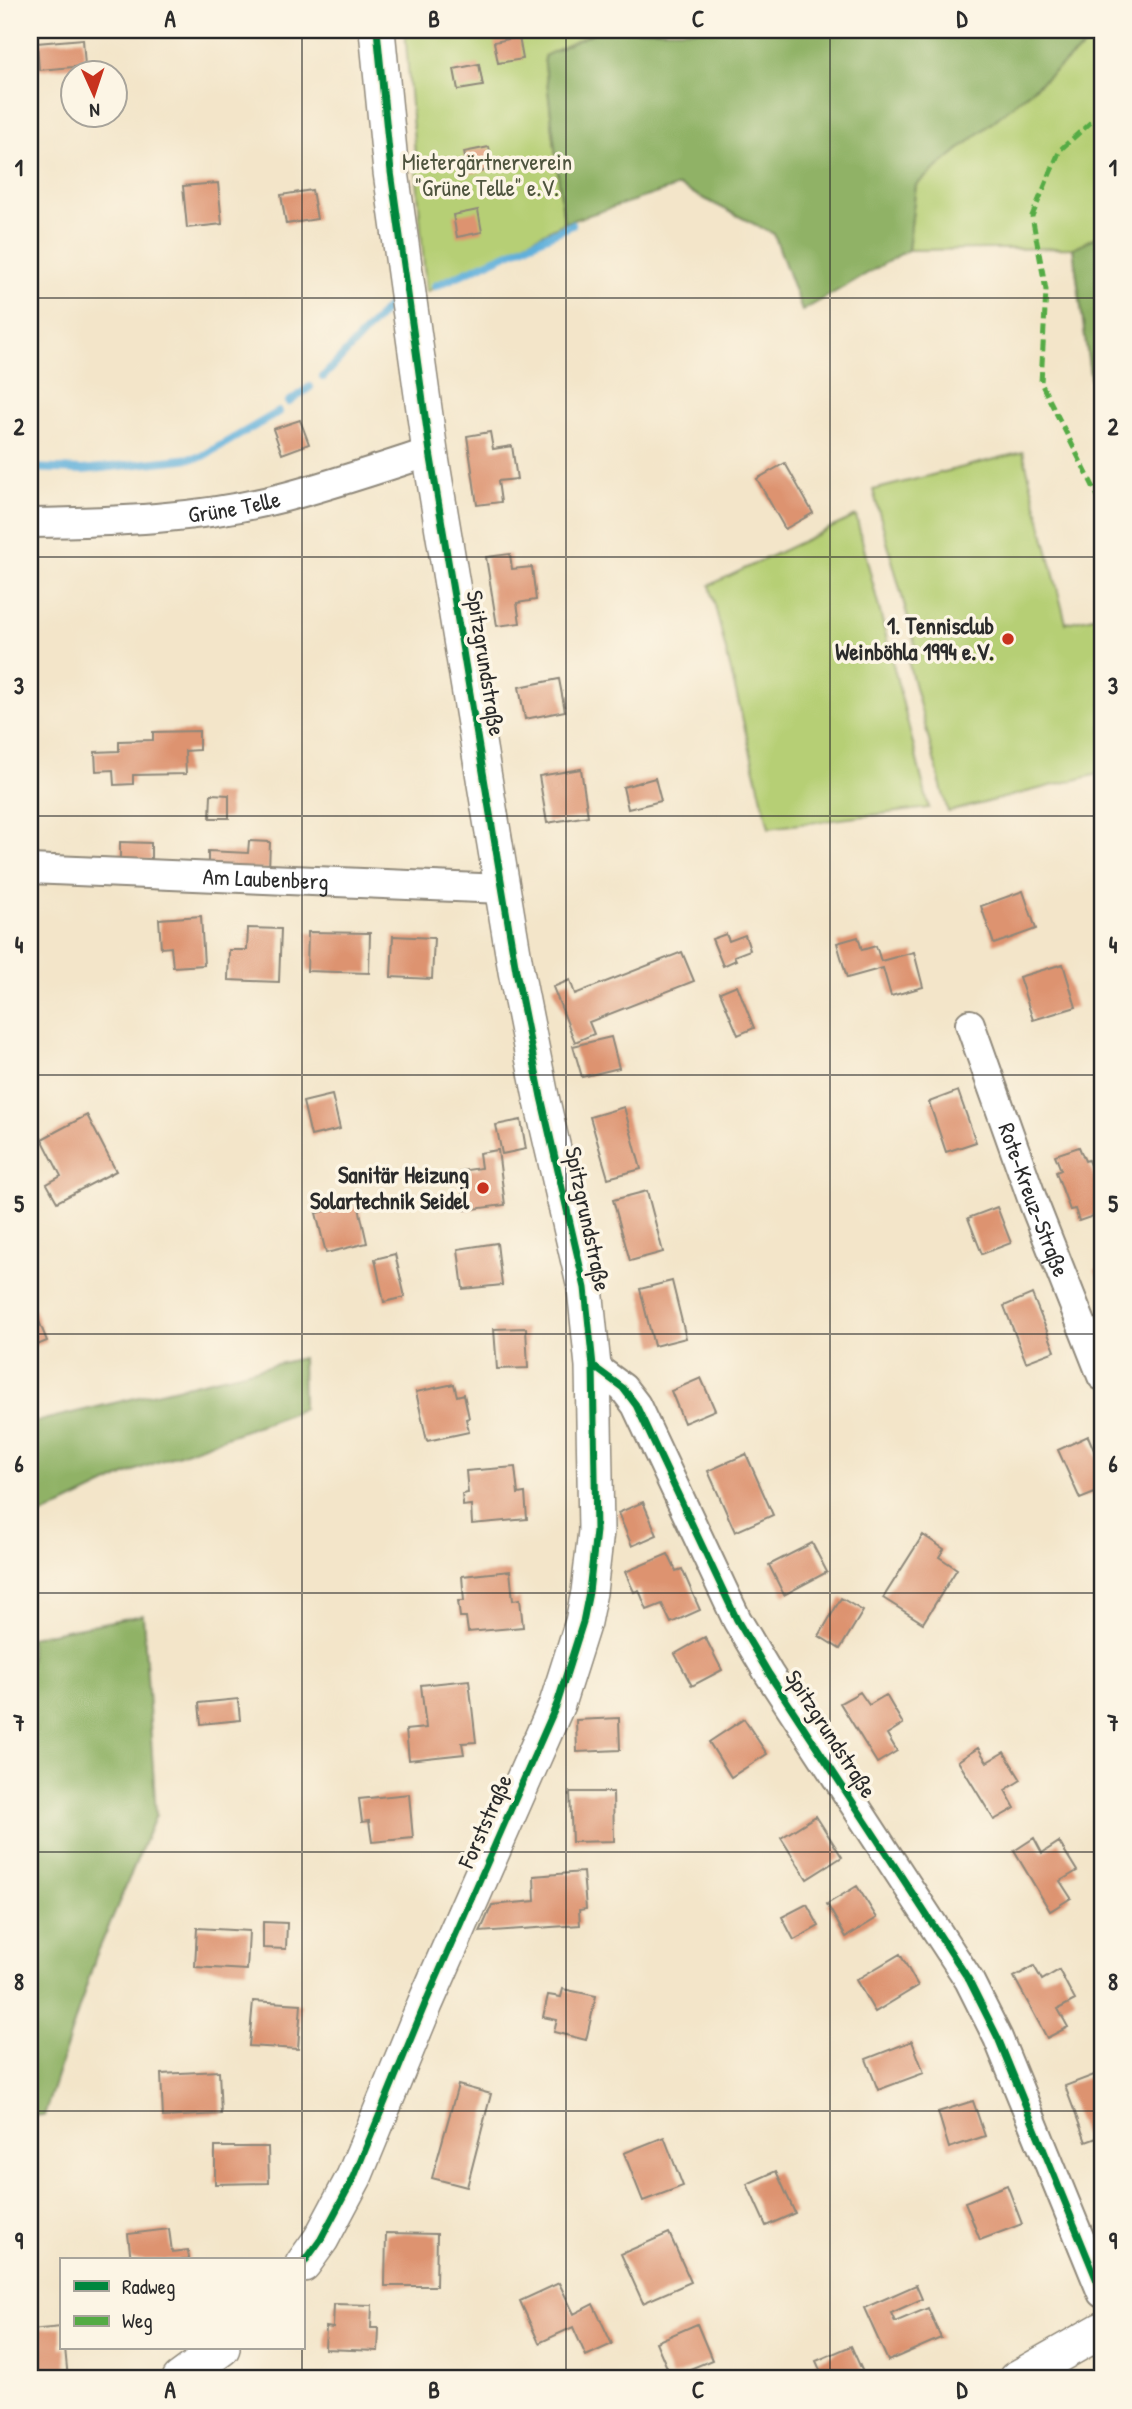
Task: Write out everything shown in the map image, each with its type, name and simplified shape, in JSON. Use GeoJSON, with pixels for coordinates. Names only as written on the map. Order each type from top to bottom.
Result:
{"type":"FeatureCollection","features":[{"type":"Feature","properties":{"kind":"street","name":"Spitzgrundstraße"},"geometry":{"type":"LineString","coordinates":[[377,30],[391,172],[430,452],[528,1035],[585,1288],[593,1366],[623,1388],[636,1405],[737,1620],[769,1674],[969,1980],[998,2038],[1102,2293]]}},
{"type":"Feature","properties":{"kind":"street","name":"Grüne Telle"},"geometry":{"type":"LineString","coordinates":[[30,523],[95,522],[215,511],[279,499],[430,452]]}},
{"type":"Feature","properties":{"kind":"street","name":"Am Laubenberg"},"geometry":{"type":"LineString","coordinates":[[30,869],[503,889]]}},
{"type":"Feature","properties":{"kind":"street","name":"Rote-Kreuz-Straße"},"geometry":{"type":"LineString","coordinates":[[970,1024],[1034,1204],[1102,1376]]}},
{"type":"Feature","properties":{"kind":"street","name":"Forststraße"},"geometry":{"type":"LineString","coordinates":[[304,2263],[321,2239],[354,2177],[425,2004],[543,1738],[566,1677],[583,1622],[596,1531],[593,1366]]}},
{"type":"Feature","properties":{"kind":"street"},"geometry":{"type":"LineString","coordinates":[[1016,2379],[1102,2330]]}},
{"type":"Feature","properties":{"kind":"street"},"geometry":{"type":"LineString","coordinates":[[180,2379],[219,2350]]}},
{"type":"Feature","properties":{"kind":"green space","name":"Mietergärtnerverein \"Grüne Telle\" e.V."},"geometry":{"type":"Polygon","coordinates":[[[405,30],[599,30],[544,57],[564,223],[426,292],[405,30]]]}},
{"type":"Feature","properties":{"kind":"green space"},"geometry":{"type":"Polygon","coordinates":[[[599,30],[1102,32],[916,185],[908,250],[802,311],[774,234],[679,186],[564,223],[544,56],[599,30]]]}},
{"type":"Feature","properties":{"kind":"green space"},"geometry":{"type":"Polygon","coordinates":[[[1102,32],[1102,234],[1073,248],[908,250],[916,185],[1102,32]]]}},
{"type":"Feature","properties":{"kind":"green space"},"geometry":{"type":"Polygon","coordinates":[[[1102,234],[1102,463],[1073,248],[1102,234]]]}},
{"type":"Feature","properties":{"kind":"green space","name":"1. Tennisclub Weinböhla 1994 e.V."},"geometry":{"type":"Polygon","coordinates":[[[1023,452],[1066,623],[1102,615],[1102,773],[948,812],[908,661],[918,655],[873,490],[1023,452]]]}},
{"type":"Feature","properties":{"kind":"green space"},"geometry":{"type":"Polygon","coordinates":[[[856,516],[929,808],[769,828],[710,585],[856,516]]]}},
{"type":"Feature","properties":{"kind":"green space"},"geometry":{"type":"Polygon","coordinates":[[[302,1358],[303,1409],[136,1470],[30,1521],[30,1423],[302,1358]]]}},
{"type":"Feature","properties":{"kind":"green space"},"geometry":{"type":"Polygon","coordinates":[[[143,1615],[156,1815],[96,1956],[44,2116],[30,2114],[30,1637],[143,1615]]]}},
{"type":"Feature","properties":{"kind":"building"},"geometry":{"type":"Polygon","coordinates":[[[519,37],[523,59],[498,63],[494,42],[519,37]]]}},
{"type":"Feature","properties":{"kind":"building"},"geometry":{"type":"Polygon","coordinates":[[[83,39],[85,60],[60,60],[60,68],[39,70],[37,43],[83,39]]]}},
{"type":"Feature","properties":{"kind":"building"},"geometry":{"type":"Polygon","coordinates":[[[479,64],[483,86],[458,90],[454,69],[479,64]]]}},
{"type":"Feature","properties":{"kind":"building"},"geometry":{"type":"Polygon","coordinates":[[[489,147],[494,169],[468,174],[464,152],[489,147]]]}},
{"type":"Feature","properties":{"kind":"building"},"geometry":{"type":"Polygon","coordinates":[[[218,183],[222,224],[187,228],[183,186],[218,183]]]}},
{"type":"Feature","properties":{"kind":"building"},"geometry":{"type":"Polygon","coordinates":[[[312,190],[317,219],[286,224],[281,195],[312,190]]]}},
{"type":"Feature","properties":{"kind":"building"},"geometry":{"type":"Polygon","coordinates":[[[478,210],[482,232],[457,237],[453,215],[478,210]]]}},
{"type":"Feature","properties":{"kind":"building"},"geometry":{"type":"Polygon","coordinates":[[[300,420],[309,444],[282,454],[273,429],[300,420]]]}},
{"type":"Feature","properties":{"kind":"building"},"geometry":{"type":"Polygon","coordinates":[[[490,432],[493,449],[512,446],[517,479],[498,481],[501,502],[477,505],[467,436],[490,432]]]}},
{"type":"Feature","properties":{"kind":"building"},"geometry":{"type":"Polygon","coordinates":[[[785,463],[813,513],[785,529],[757,479],[785,463]]]}},
{"type":"Feature","properties":{"kind":"building"},"geometry":{"type":"Polygon","coordinates":[[[510,554],[512,569],[532,567],[536,600],[517,603],[520,623],[497,626],[486,557],[510,554]]]}},
{"type":"Feature","properties":{"kind":"building"},"geometry":{"type":"Polygon","coordinates":[[[559,679],[565,711],[525,719],[519,687],[559,679]]]}},
{"type":"Feature","properties":{"kind":"building"},"geometry":{"type":"Polygon","coordinates":[[[199,731],[199,750],[185,751],[186,774],[133,775],[133,784],[114,785],[113,770],[96,771],[95,752],[119,751],[119,741],[153,740],[153,732],[199,731]]]}},
{"type":"Feature","properties":{"kind":"building"},"geometry":{"type":"Polygon","coordinates":[[[581,769],[588,816],[547,823],[539,776],[581,769]]]}},
{"type":"Feature","properties":{"kind":"building"},"geometry":{"type":"Polygon","coordinates":[[[655,778],[661,801],[628,809],[623,787],[655,778]]]}},
{"type":"Feature","properties":{"kind":"building"},"geometry":{"type":"Polygon","coordinates":[[[211,794],[229,795],[229,818],[210,818],[211,794]]]}},
{"type":"Feature","properties":{"kind":"building"},"geometry":{"type":"Polygon","coordinates":[[[249,841],[270,842],[269,870],[208,867],[208,851],[248,853],[249,841]]]}},
{"type":"Feature","properties":{"kind":"building"},"geometry":{"type":"Polygon","coordinates":[[[120,842],[151,843],[151,860],[120,859],[120,842]]]}},
{"type":"Feature","properties":{"kind":"building"},"geometry":{"type":"Polygon","coordinates":[[[1023,891],[1036,929],[994,944],[981,906],[1023,891]]]}},
{"type":"Feature","properties":{"kind":"building"},"geometry":{"type":"Polygon","coordinates":[[[201,916],[204,965],[173,967],[171,947],[161,948],[159,919],[201,916]]]}},
{"type":"Feature","properties":{"kind":"building"},"geometry":{"type":"Polygon","coordinates":[[[248,928],[281,929],[279,982],[228,980],[229,950],[247,950],[248,928]]]}},
{"type":"Feature","properties":{"kind":"building"},"geometry":{"type":"Polygon","coordinates":[[[308,932],[370,933],[369,973],[307,971],[308,932]]]}},
{"type":"Feature","properties":{"kind":"building"},"geometry":{"type":"Polygon","coordinates":[[[726,934],[729,941],[745,935],[750,950],[734,956],[736,960],[723,966],[712,939],[726,934]]]}},
{"type":"Feature","properties":{"kind":"building"},"geometry":{"type":"Polygon","coordinates":[[[393,936],[434,938],[432,979],[391,977],[393,936]]]}},
{"type":"Feature","properties":{"kind":"building"},"geometry":{"type":"Polygon","coordinates":[[[858,937],[862,950],[876,946],[881,961],[914,952],[923,987],[891,996],[883,968],[847,978],[837,943],[858,937]]]}},
{"type":"Feature","properties":{"kind":"building"},"geometry":{"type":"Polygon","coordinates":[[[682,952],[694,981],[589,1022],[594,1034],[575,1042],[553,987],[570,980],[575,994],[682,952]]]}},
{"type":"Feature","properties":{"kind":"building"},"geometry":{"type":"Polygon","coordinates":[[[1063,964],[1076,1007],[1033,1020],[1019,977],[1063,964]]]}},
{"type":"Feature","properties":{"kind":"building"},"geometry":{"type":"Polygon","coordinates":[[[737,985],[754,1028],[738,1035],[720,992],[737,985]]]}},
{"type":"Feature","properties":{"kind":"building"},"geometry":{"type":"Polygon","coordinates":[[[611,1037],[619,1068],[582,1077],[573,1046],[611,1037]]]}},
{"type":"Feature","properties":{"kind":"building"},"geometry":{"type":"Polygon","coordinates":[[[958,1091],[976,1142],[946,1152],[929,1102],[958,1091]]]}},
{"type":"Feature","properties":{"kind":"building"},"geometry":{"type":"Polygon","coordinates":[[[332,1095],[340,1129],[311,1136],[303,1102],[332,1095]]]}},
{"type":"Feature","properties":{"kind":"building"},"geometry":{"type":"Polygon","coordinates":[[[624,1107],[641,1169],[608,1178],[590,1117],[624,1107]]]}},
{"type":"Feature","properties":{"kind":"building"},"geometry":{"type":"Polygon","coordinates":[[[87,1115],[116,1171],[57,1202],[47,1184],[61,1176],[42,1139],[87,1115]]]}},
{"type":"Feature","properties":{"kind":"building"},"geometry":{"type":"Polygon","coordinates":[[[521,1120],[526,1149],[502,1154],[496,1125],[521,1120]]]}},
{"type":"Feature","properties":{"kind":"building"},"geometry":{"type":"Polygon","coordinates":[[[1079,1147],[1085,1161],[1088,1160],[1102,1198],[1097,1200],[1102,1213],[1079,1221],[1075,1209],[1070,1210],[1056,1172],[1061,1170],[1055,1155],[1079,1147]]]}},
{"type":"Feature","properties":{"kind":"building","name":"Sanitär Heizung Solartechnik Seidel"},"geometry":{"type":"Polygon","coordinates":[[[498,1150],[505,1205],[465,1210],[460,1171],[481,1168],[479,1153],[498,1150]]]}},
{"type":"Feature","properties":{"kind":"building"},"geometry":{"type":"Polygon","coordinates":[[[647,1191],[663,1252],[630,1261],[613,1200],[647,1191]]]}},
{"type":"Feature","properties":{"kind":"building"},"geometry":{"type":"Polygon","coordinates":[[[358,1203],[367,1243],[326,1253],[316,1213],[358,1203]]]}},
{"type":"Feature","properties":{"kind":"building"},"geometry":{"type":"Polygon","coordinates":[[[997,1207],[1011,1243],[982,1254],[968,1218],[997,1207]]]}},
{"type":"Feature","properties":{"kind":"building"},"geometry":{"type":"Polygon","coordinates":[[[497,1243],[502,1285],[463,1289],[458,1249],[497,1243]]]}},
{"type":"Feature","properties":{"kind":"building"},"geometry":{"type":"Polygon","coordinates":[[[395,1254],[405,1297],[384,1302],[375,1259],[395,1254]]]}},
{"type":"Feature","properties":{"kind":"building"},"geometry":{"type":"Polygon","coordinates":[[[1102,1267],[1102,1286],[1095,1270],[1102,1267]]]}},
{"type":"Feature","properties":{"kind":"building"},"geometry":{"type":"Polygon","coordinates":[[[672,1281],[686,1338],[654,1346],[640,1289],[672,1281]]]}},
{"type":"Feature","properties":{"kind":"building"},"geometry":{"type":"Polygon","coordinates":[[[1032,1294],[1055,1351],[1026,1362],[1004,1306],[1032,1294]]]}},
{"type":"Feature","properties":{"kind":"building"},"geometry":{"type":"Polygon","coordinates":[[[30,1299],[47,1341],[30,1348],[30,1299]]]}},
{"type":"Feature","properties":{"kind":"building"},"geometry":{"type":"Polygon","coordinates":[[[526,1328],[528,1368],[497,1369],[494,1329],[526,1328]]]}},
{"type":"Feature","properties":{"kind":"building"},"geometry":{"type":"Polygon","coordinates":[[[701,1378],[715,1410],[684,1423],[671,1391],[701,1378]]]}},
{"type":"Feature","properties":{"kind":"building"},"geometry":{"type":"Polygon","coordinates":[[[454,1384],[457,1396],[464,1394],[469,1432],[427,1441],[416,1392],[454,1384]]]}},
{"type":"Feature","properties":{"kind":"building"},"geometry":{"type":"Polygon","coordinates":[[[1088,1436],[1102,1469],[1102,1490],[1080,1499],[1058,1450],[1088,1436]]]}},
{"type":"Feature","properties":{"kind":"building"},"geometry":{"type":"Polygon","coordinates":[[[746,1454],[773,1515],[735,1532],[708,1471],[746,1454]]]}},
{"type":"Feature","properties":{"kind":"building"},"geometry":{"type":"Polygon","coordinates":[[[515,1467],[518,1494],[525,1493],[527,1519],[472,1524],[471,1505],[463,1506],[462,1494],[468,1493],[466,1471],[515,1467]]]}},
{"type":"Feature","properties":{"kind":"building"},"geometry":{"type":"Polygon","coordinates":[[[643,1502],[657,1535],[632,1546],[618,1513],[643,1502]]]}},
{"type":"Feature","properties":{"kind":"building"},"geometry":{"type":"Polygon","coordinates":[[[923,1535],[944,1549],[939,1557],[957,1569],[923,1623],[883,1598],[923,1535]]]}},
{"type":"Feature","properties":{"kind":"building"},"geometry":{"type":"Polygon","coordinates":[[[812,1543],[827,1572],[784,1595],[769,1565],[812,1543]]]}},
{"type":"Feature","properties":{"kind":"building"},"geometry":{"type":"Polygon","coordinates":[[[668,1554],[676,1571],[682,1569],[700,1610],[671,1623],[662,1604],[647,1610],[639,1590],[634,1592],[625,1572],[668,1554]]]}},
{"type":"Feature","properties":{"kind":"building"},"geometry":{"type":"Polygon","coordinates":[[[510,1571],[513,1600],[520,1599],[523,1627],[468,1632],[466,1617],[460,1617],[458,1601],[464,1601],[462,1576],[510,1571]]]}},
{"type":"Feature","properties":{"kind":"building"},"geometry":{"type":"Polygon","coordinates":[[[841,1598],[863,1611],[840,1649],[819,1636],[841,1598]]]}},
{"type":"Feature","properties":{"kind":"building"},"geometry":{"type":"Polygon","coordinates":[[[705,1637],[722,1670],[692,1686],[675,1654],[705,1637]]]}},
{"type":"Feature","properties":{"kind":"building"},"geometry":{"type":"Polygon","coordinates":[[[469,1680],[476,1742],[462,1743],[464,1754],[409,1760],[406,1730],[426,1728],[421,1685],[469,1680]]]}},
{"type":"Feature","properties":{"kind":"building"},"geometry":{"type":"Polygon","coordinates":[[[860,1692],[869,1705],[886,1695],[903,1724],[887,1734],[897,1751],[877,1763],[840,1703],[860,1692]]]}},
{"type":"Feature","properties":{"kind":"building"},"geometry":{"type":"Polygon","coordinates":[[[238,1699],[240,1720],[201,1724],[199,1703],[238,1699]]]}},
{"type":"Feature","properties":{"kind":"building"},"geometry":{"type":"Polygon","coordinates":[[[619,1718],[620,1750],[577,1752],[576,1720],[619,1718]]]}},
{"type":"Feature","properties":{"kind":"building"},"geometry":{"type":"Polygon","coordinates":[[[744,1719],[767,1754],[731,1777],[709,1742],[744,1719]]]}},
{"type":"Feature","properties":{"kind":"building"},"geometry":{"type":"Polygon","coordinates":[[[978,1748],[987,1762],[1004,1752],[1021,1780],[1005,1790],[1015,1808],[994,1820],[958,1761],[978,1748]]]}},
{"type":"Feature","properties":{"kind":"building"},"geometry":{"type":"Polygon","coordinates":[[[570,1792],[613,1792],[614,1841],[572,1842],[570,1792]]]}},
{"type":"Feature","properties":{"kind":"building"},"geometry":{"type":"Polygon","coordinates":[[[409,1794],[413,1838],[372,1842],[369,1821],[362,1822],[359,1799],[409,1794]]]}},
{"type":"Feature","properties":{"kind":"building"},"geometry":{"type":"Polygon","coordinates":[[[816,1816],[842,1857],[807,1879],[781,1838],[816,1816]]]}},
{"type":"Feature","properties":{"kind":"building"},"geometry":{"type":"Polygon","coordinates":[[[1034,1838],[1042,1853],[1059,1842],[1077,1871],[1060,1881],[1071,1898],[1050,1911],[1014,1851],[1034,1838]]]}},
{"type":"Feature","properties":{"kind":"building"},"geometry":{"type":"Polygon","coordinates":[[[583,1872],[586,1909],[579,1910],[580,1925],[480,1932],[492,1905],[535,1901],[534,1876],[583,1872]]]}},
{"type":"Feature","properties":{"kind":"building"},"geometry":{"type":"Polygon","coordinates":[[[857,1886],[877,1918],[846,1937],[827,1904],[857,1886]]]}},
{"type":"Feature","properties":{"kind":"building"},"geometry":{"type":"Polygon","coordinates":[[[807,1904],[819,1926],[794,1940],[782,1917],[807,1904]]]}},
{"type":"Feature","properties":{"kind":"building"},"geometry":{"type":"Polygon","coordinates":[[[263,1922],[287,1923],[286,1949],[263,1948],[263,1922]]]}},
{"type":"Feature","properties":{"kind":"building"},"geometry":{"type":"Polygon","coordinates":[[[197,1928],[249,1931],[247,1970],[195,1967],[197,1928]]]}},
{"type":"Feature","properties":{"kind":"building"},"geometry":{"type":"Polygon","coordinates":[[[900,1954],[918,1986],[875,2012],[856,1980],[900,1954]]]}},
{"type":"Feature","properties":{"kind":"building"},"geometry":{"type":"Polygon","coordinates":[[[1034,1966],[1042,1980],[1059,1970],[1075,2000],[1058,2009],[1068,2027],[1047,2038],[1014,1977],[1034,1966]]]}},
{"type":"Feature","properties":{"kind":"building"},"geometry":{"type":"Polygon","coordinates":[[[563,1989],[596,1996],[586,2040],[554,2032],[557,2020],[543,2017],[548,1995],[561,1997],[563,1989]]]}},
{"type":"Feature","properties":{"kind":"building"},"geometry":{"type":"Polygon","coordinates":[[[253,2001],[301,2004],[298,2049],[249,2046],[253,2001]]]}},
{"type":"Feature","properties":{"kind":"building"},"geometry":{"type":"Polygon","coordinates":[[[912,2041],[924,2073],[878,2090],[866,2059],[912,2041]]]}},
{"type":"Feature","properties":{"kind":"building"},"geometry":{"type":"Polygon","coordinates":[[[219,2071],[221,2114],[163,2117],[161,2074],[219,2071]]]}},
{"type":"Feature","properties":{"kind":"building"},"geometry":{"type":"Polygon","coordinates":[[[1102,2072],[1102,2136],[1086,2142],[1065,2086],[1102,2072]]]}},
{"type":"Feature","properties":{"kind":"building"},"geometry":{"type":"Polygon","coordinates":[[[458,2085],[491,2094],[467,2187],[432,2178],[458,2085]]]}},
{"type":"Feature","properties":{"kind":"building"},"geometry":{"type":"Polygon","coordinates":[[[973,2101],[985,2136],[949,2148],[938,2112],[973,2101]]]}},
{"type":"Feature","properties":{"kind":"building"},"geometry":{"type":"Polygon","coordinates":[[[664,2137],[683,2186],[643,2201],[624,2153],[664,2137]]]}},
{"type":"Feature","properties":{"kind":"building"},"geometry":{"type":"Polygon","coordinates":[[[215,2147],[268,2147],[269,2183],[215,2184],[215,2147]]]}},
{"type":"Feature","properties":{"kind":"building"},"geometry":{"type":"Polygon","coordinates":[[[776,2171],[795,2213],[766,2226],[747,2184],[776,2171]]]}},
{"type":"Feature","properties":{"kind":"building"},"geometry":{"type":"Polygon","coordinates":[[[1007,2185],[1022,2224],[980,2240],[965,2202],[1007,2185]]]}},
{"type":"Feature","properties":{"kind":"building"},"geometry":{"type":"Polygon","coordinates":[[[169,2229],[172,2252],[188,2250],[189,2258],[131,2258],[128,2234],[169,2229]]]}},
{"type":"Feature","properties":{"kind":"building"},"geometry":{"type":"Polygon","coordinates":[[[386,2233],[437,2234],[436,2286],[385,2286],[386,2233]]]}},
{"type":"Feature","properties":{"kind":"building"},"geometry":{"type":"Polygon","coordinates":[[[669,2233],[691,2282],[643,2303],[621,2254],[669,2233]]]}},
{"type":"Feature","properties":{"kind":"building"},"geometry":{"type":"Polygon","coordinates":[[[559,2283],[574,2314],[593,2304],[612,2344],[586,2356],[573,2327],[539,2343],[520,2301],[559,2283]]]}},
{"type":"Feature","properties":{"kind":"building"},"geometry":{"type":"Polygon","coordinates":[[[916,2285],[922,2299],[891,2313],[895,2322],[928,2308],[941,2338],[888,2361],[864,2308],[916,2285]]]}},
{"type":"Feature","properties":{"kind":"building"},"geometry":{"type":"Polygon","coordinates":[[[334,2304],[372,2305],[371,2328],[379,2328],[378,2351],[325,2349],[326,2327],[333,2328],[334,2304]]]}},
{"type":"Feature","properties":{"kind":"building"},"geometry":{"type":"Polygon","coordinates":[[[697,2324],[712,2360],[671,2377],[656,2342],[697,2324]]]}},
{"type":"Feature","properties":{"kind":"building"},"geometry":{"type":"Polygon","coordinates":[[[60,2327],[60,2350],[65,2350],[68,2379],[30,2379],[30,2330],[60,2327]]]}},
{"type":"Feature","properties":{"kind":"building"},"geometry":{"type":"Polygon","coordinates":[[[851,2346],[866,2379],[824,2379],[816,2361],[851,2346]]]}},
{"type":"Feature","properties":{"kind":"waterway"},"geometry":{"type":"LineString","coordinates":[[435,286],[572,225]]}},
{"type":"Feature","properties":{"kind":"waterway"},"geometry":{"type":"LineString","coordinates":[[323,377],[394,301]]}},
{"type":"Feature","properties":{"kind":"waterway"},"geometry":{"type":"LineString","coordinates":[[289,402],[310,387]]}},
{"type":"Feature","properties":{"kind":"waterway"},"geometry":{"type":"LineString","coordinates":[[30,468],[83,470],[201,457],[279,412]]}},
{"type":"Feature","properties":{"kind":"marked path"},"geometry":{"type":"LineString","coordinates":[[1102,112],[1060,150],[1032,216],[1046,290],[1041,383],[1102,504]]}},
{"type":"Feature","properties":{"kind":"cycle path"},"geometry":{"type":"LineString","coordinates":[[304,2263],[321,2239],[354,2177],[425,2004],[557,1704],[583,1622],[596,1531],[593,1366],[585,1288],[541,1097],[516,971],[430,452],[391,172],[377,30]]}},
{"type":"Feature","properties":{"kind":"cycle path"},"geometry":{"type":"LineString","coordinates":[[593,1366],[623,1388],[636,1405],[737,1620],[769,1674],[969,1980],[998,2038],[1102,2293]]}},
{"type":"Feature","properties":{"kind":"place","name":"1. Tennisclub Weinböhla 1994 e.V."},"geometry":{"type":"Point","coordinates":[1008,639]}},
{"type":"Feature","properties":{"kind":"place","name":"Sanitär Heizung Solartechnik Seidel"},"geometry":{"type":"Point","coordinates":[483,1188]}}]}
